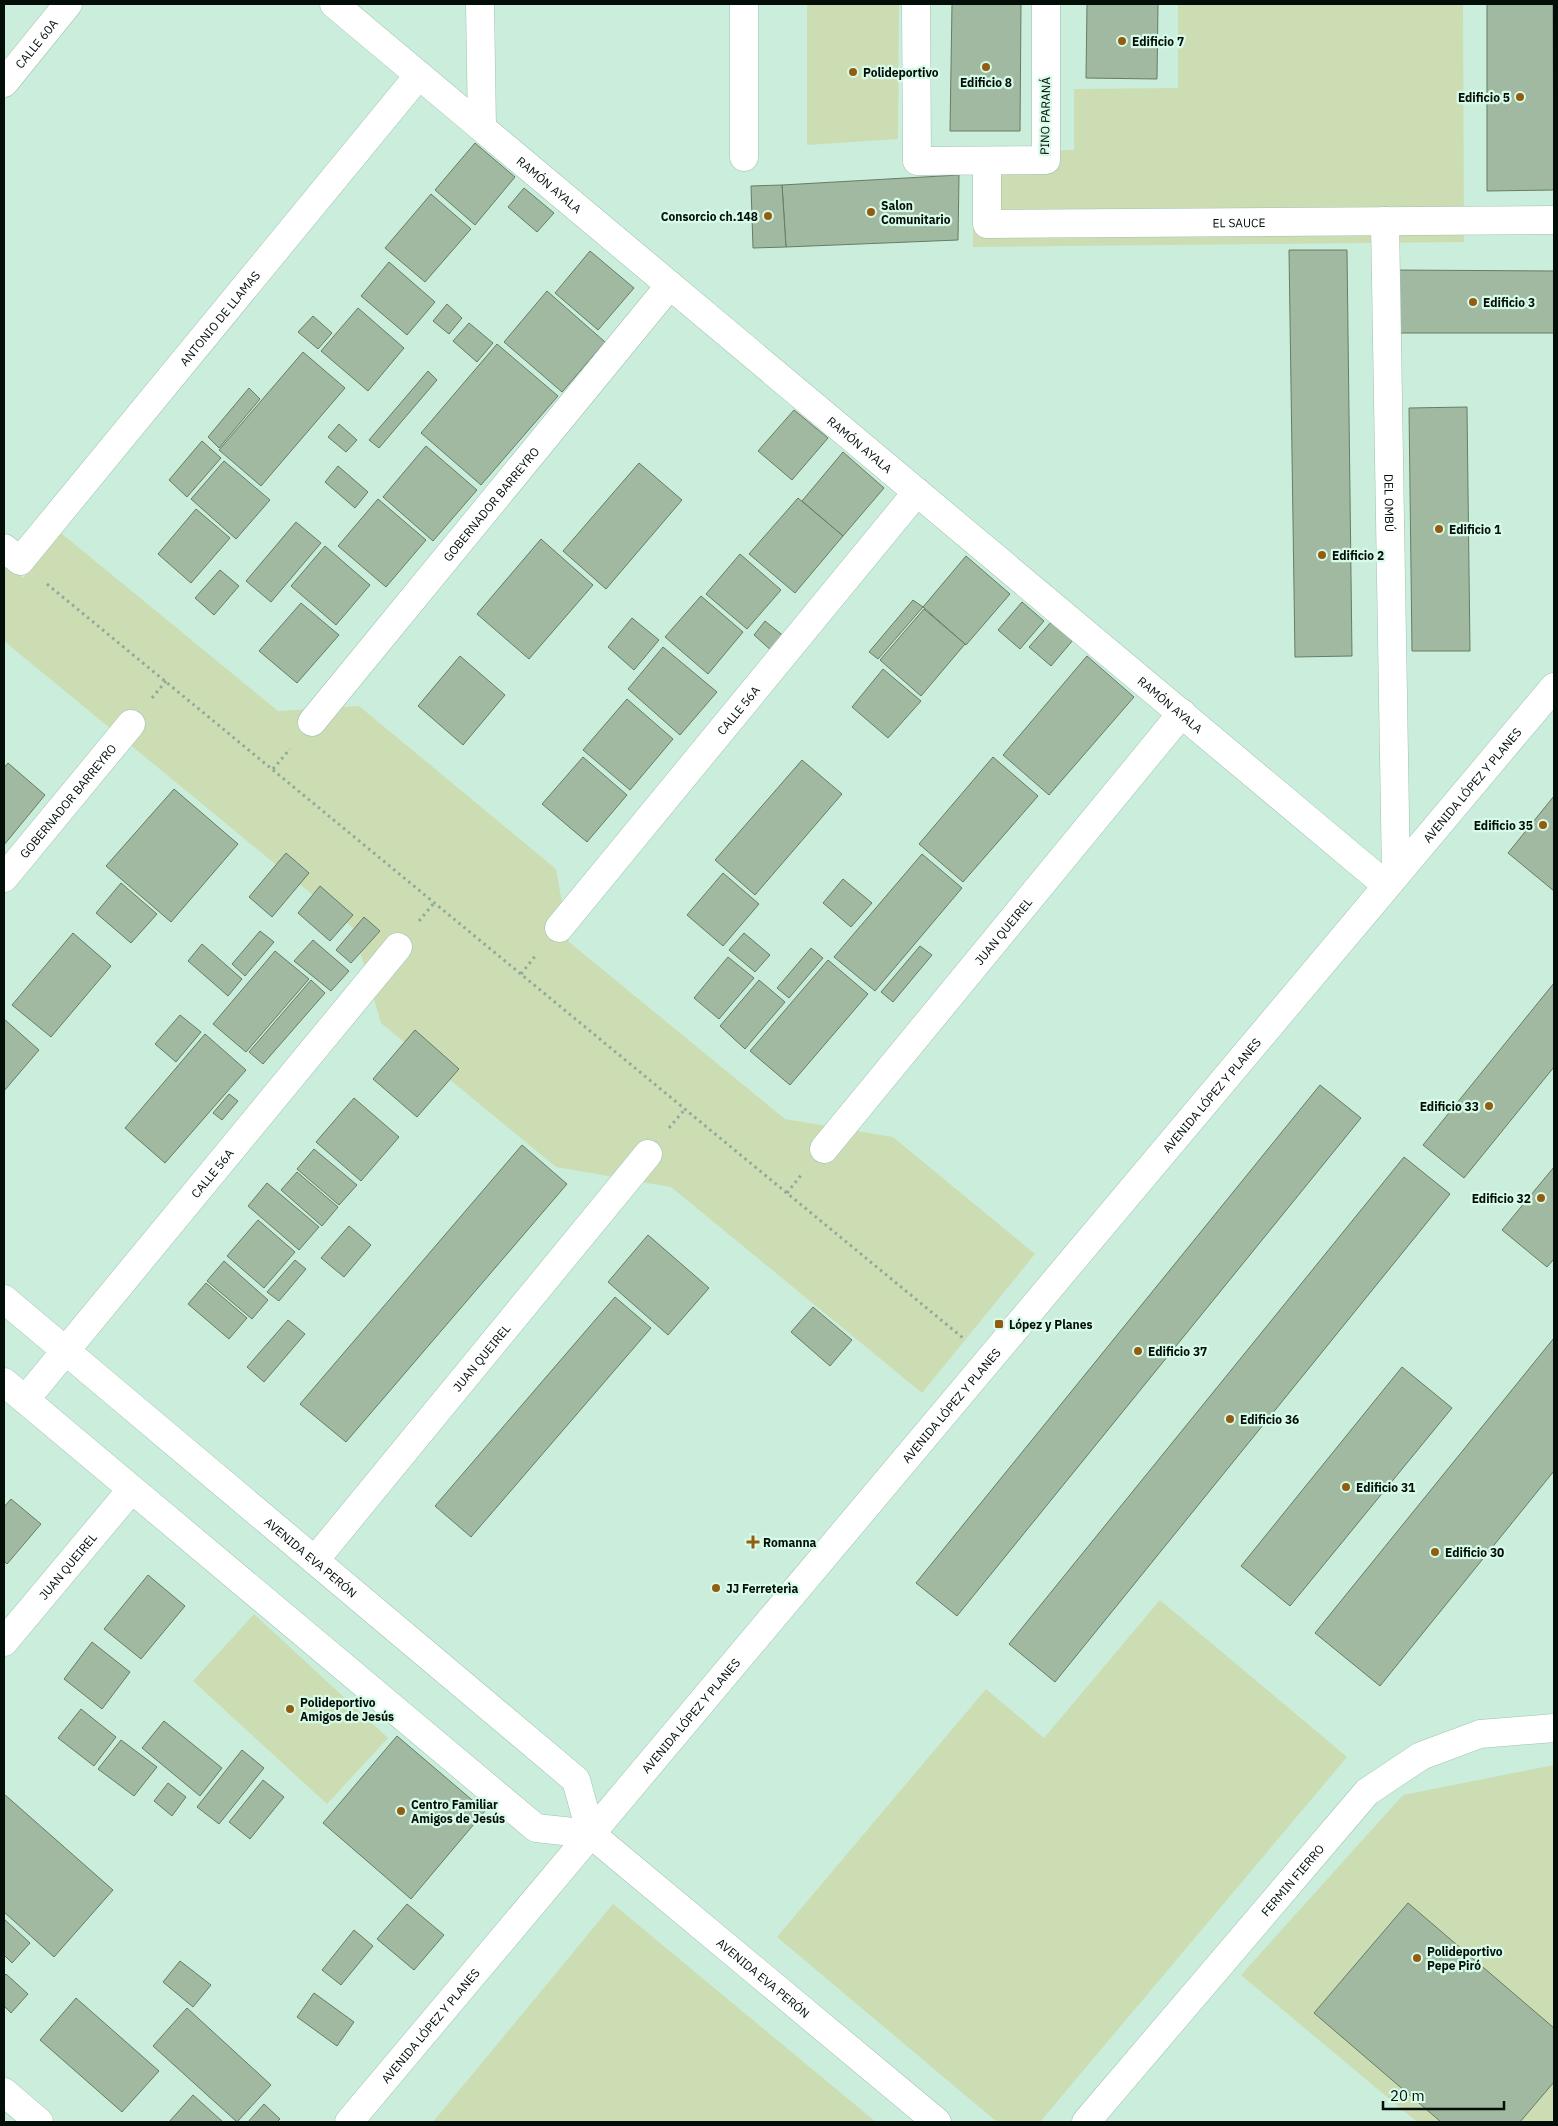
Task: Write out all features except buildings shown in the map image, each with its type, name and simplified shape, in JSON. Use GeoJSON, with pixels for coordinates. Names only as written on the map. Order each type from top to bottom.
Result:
{"type":"FeatureCollection","features":[{"type":"Feature","properties":{"kind":"street","name":"CALLE 60A"},"geometry":{"type":"LineString","coordinates":[[4,83],[68,4]]}},
{"type":"Feature","properties":{"kind":"street","name":"RAMÓN AYALA"},"geometry":{"type":"LineString","coordinates":[[334,4],[1182,714],[1391,880]]}},
{"type":"Feature","properties":{"kind":"street"},"geometry":{"type":"LineString","coordinates":[[480,4],[482,128]]}},
{"type":"Feature","properties":{"kind":"street"},"geometry":{"type":"LineString","coordinates":[[744,4],[744,157]]}},
{"type":"Feature","properties":{"kind":"street","name":"PINO PARANÁ"},"geometry":{"type":"LineString","coordinates":[[916,4],[916,161],[1046,160],[1046,4]]}},
{"type":"Feature","properties":{"kind":"street","name":"ANTONIO DE LLAMAS"},"geometry":{"type":"LineString","coordinates":[[12,555],[420,75]]}},
{"type":"Feature","properties":{"kind":"street","name":"EL SAUCE"},"geometry":{"type":"LineString","coordinates":[[986,161],[987,224],[1554,220]]}},
{"type":"Feature","properties":{"kind":"street","name":"DEL OMBÚ"},"geometry":{"type":"LineString","coordinates":[[1385,221],[1391,880]]}},
{"type":"Feature","properties":{"kind":"street","name":"GOBERNADOR BARREYRO"},"geometry":{"type":"LineString","coordinates":[[312,722],[670,285]]}},
{"type":"Feature","properties":{"kind":"street","name":"CALLE 56A"},"geometry":{"type":"LineString","coordinates":[[559,928],[917,492]]}},
{"type":"Feature","properties":{"kind":"street","name":"AVENIDA LÓPEZ Y PLANES"},"geometry":{"type":"LineString","coordinates":[[349,2122],[1554,687]]}},
{"type":"Feature","properties":{"kind":"street","name":"JUAN QUEIREL"},"geometry":{"type":"LineString","coordinates":[[824,1148],[1182,714]]}},
{"type":"Feature","properties":{"kind":"street","name":"GOBERNADOR BARREYRO"},"geometry":{"type":"LineString","coordinates":[[4,878],[130,724]]}},
{"type":"Feature","properties":{"kind":"street","name":"CALLE 56A"},"geometry":{"type":"LineString","coordinates":[[25,1400],[398,947]]}},
{"type":"Feature","properties":{"kind":"street","name":"JUAN QUEIREL"},"geometry":{"type":"LineString","coordinates":[[315,1560],[648,1154]]}},
{"type":"Feature","properties":{"kind":"street","name":"AVENIDA EVA PERÓN"},"geometry":{"type":"LineString","coordinates":[[4,1299],[576,1780],[591,1834],[937,2122]]}},
{"type":"Feature","properties":{"kind":"street"},"geometry":{"type":"LineString","coordinates":[[4,1382],[536,1828],[591,1834]]}},
{"type":"Feature","properties":{"kind":"street","name":"JUAN QUEIREL"},"geometry":{"type":"LineString","coordinates":[[4,1642],[131,1490]]}},
{"type":"Feature","properties":{"kind":"street","name":"FERMIN FIERRO"},"geometry":{"type":"LineString","coordinates":[[1086,2122],[1367,1792],[1421,1756],[1480,1734],[1554,1728]]}},
{"type":"Feature","properties":{"kind":"street"},"geometry":{"type":"LineString","coordinates":[[4,2092],[39,2122]]}},
{"type":"Feature","properties":{"kind":"path"},"geometry":{"type":"LineString","coordinates":[[12,555],[989,1359]]}},
{"type":"Feature","properties":{"kind":"green space","name":"Polideportivo"},"geometry":{"type":"Polygon","coordinates":[[[807,4],[899,4],[898,139],[807,145],[807,4]]]}},
{"type":"Feature","properties":{"kind":"green space"},"geometry":{"type":"Polygon","coordinates":[[[1178,4],[1463,4],[1464,242],[973,247],[973,151],[1074,150],[1074,89],[1178,88],[1178,4]]]}},
{"type":"Feature","properties":{"kind":"green space"},"geometry":{"type":"Polygon","coordinates":[[[61,533],[278,711],[359,706],[556,869],[569,942],[785,1119],[893,1137],[1035,1254],[922,1393],[671,1187],[556,1167],[381,1023],[353,928],[4,641],[4,562],[23,578],[61,533]]]}},
{"type":"Feature","properties":{"kind":"green space"},"geometry":{"type":"Polygon","coordinates":[[[1160,1600],[1347,1757],[1040,2122],[997,2122],[777,1937],[986,1689],[1044,1738],[1160,1600]]]}},
{"type":"Feature","properties":{"kind":"green space","name":"Polideportivo Amigos de Jesús"},"geometry":{"type":"Polygon","coordinates":[[[254,1614],[388,1738],[327,1804],[193,1681],[254,1614]]]}},
{"type":"Feature","properties":{"kind":"green space"},"geometry":{"type":"Polygon","coordinates":[[[1554,1765],[1554,2122],[1417,2122],[1241,1975],[1403,1795],[1554,1765]]]}},
{"type":"Feature","properties":{"kind":"green space"},"geometry":{"type":"Polygon","coordinates":[[[613,1904],[876,2122],[433,2122],[613,1904]]]}},
{"type":"Feature","properties":{"kind":"place","name":"Edificio 7"},"geometry":{"type":"Point","coordinates":[1122,41]}},
{"type":"Feature","properties":{"kind":"place","name":"Edificio 8"},"geometry":{"type":"Point","coordinates":[986,67]}},
{"type":"Feature","properties":{"kind":"place","name":"Polideportivo"},"geometry":{"type":"Point","coordinates":[853,72]}},
{"type":"Feature","properties":{"kind":"place","name":"Edificio 5"},"geometry":{"type":"Point","coordinates":[1520,97]}},
{"type":"Feature","properties":{"kind":"place","name":"Salon Comunitario"},"geometry":{"type":"Point","coordinates":[871,212]}},
{"type":"Feature","properties":{"kind":"place","name":"Consorcio ch.148"},"geometry":{"type":"Point","coordinates":[768,216]}},
{"type":"Feature","properties":{"kind":"place","name":"Edificio 3"},"geometry":{"type":"Point","coordinates":[1473,302]}},
{"type":"Feature","properties":{"kind":"place","name":"Edificio 1"},"geometry":{"type":"Point","coordinates":[1439,529]}},
{"type":"Feature","properties":{"kind":"place","name":"Edificio 2"},"geometry":{"type":"Point","coordinates":[1322,555]}},
{"type":"Feature","properties":{"kind":"place","name":"Edificio 35"},"geometry":{"type":"Point","coordinates":[1543,825]}},
{"type":"Feature","properties":{"kind":"place","name":"Edificio 33"},"geometry":{"type":"Point","coordinates":[1489,1106]}},
{"type":"Feature","properties":{"kind":"place","name":"Edificio 32"},"geometry":{"type":"Point","coordinates":[1541,1198]}},
{"type":"Feature","properties":{"kind":"place","name":"López y Planes"},"geometry":{"type":"Point","coordinates":[999,1324]}},
{"type":"Feature","properties":{"kind":"place","name":"Edificio 37"},"geometry":{"type":"Point","coordinates":[1138,1351]}},
{"type":"Feature","properties":{"kind":"place","name":"Edificio 36"},"geometry":{"type":"Point","coordinates":[1230,1419]}},
{"type":"Feature","properties":{"kind":"place","name":"Edificio 31"},"geometry":{"type":"Point","coordinates":[1346,1487]}},
{"type":"Feature","properties":{"kind":"place","name":"Romanna"},"geometry":{"type":"Point","coordinates":[753,1542]}},
{"type":"Feature","properties":{"kind":"place","name":"Edificio 30"},"geometry":{"type":"Point","coordinates":[1435,1552]}},
{"type":"Feature","properties":{"kind":"place","name":"JJ Ferreterìa"},"geometry":{"type":"Point","coordinates":[716,1588]}},
{"type":"Feature","properties":{"kind":"place","name":"Polideportivo Amigos de Jesús"},"geometry":{"type":"Point","coordinates":[290,1709]}},
{"type":"Feature","properties":{"kind":"place","name":"Centro Familiar Amigos de Jesús"},"geometry":{"type":"Point","coordinates":[401,1811]}},
{"type":"Feature","properties":{"kind":"place","name":"Polideportivo Pepe Piró"},"geometry":{"type":"Point","coordinates":[1417,1958]}}]}
